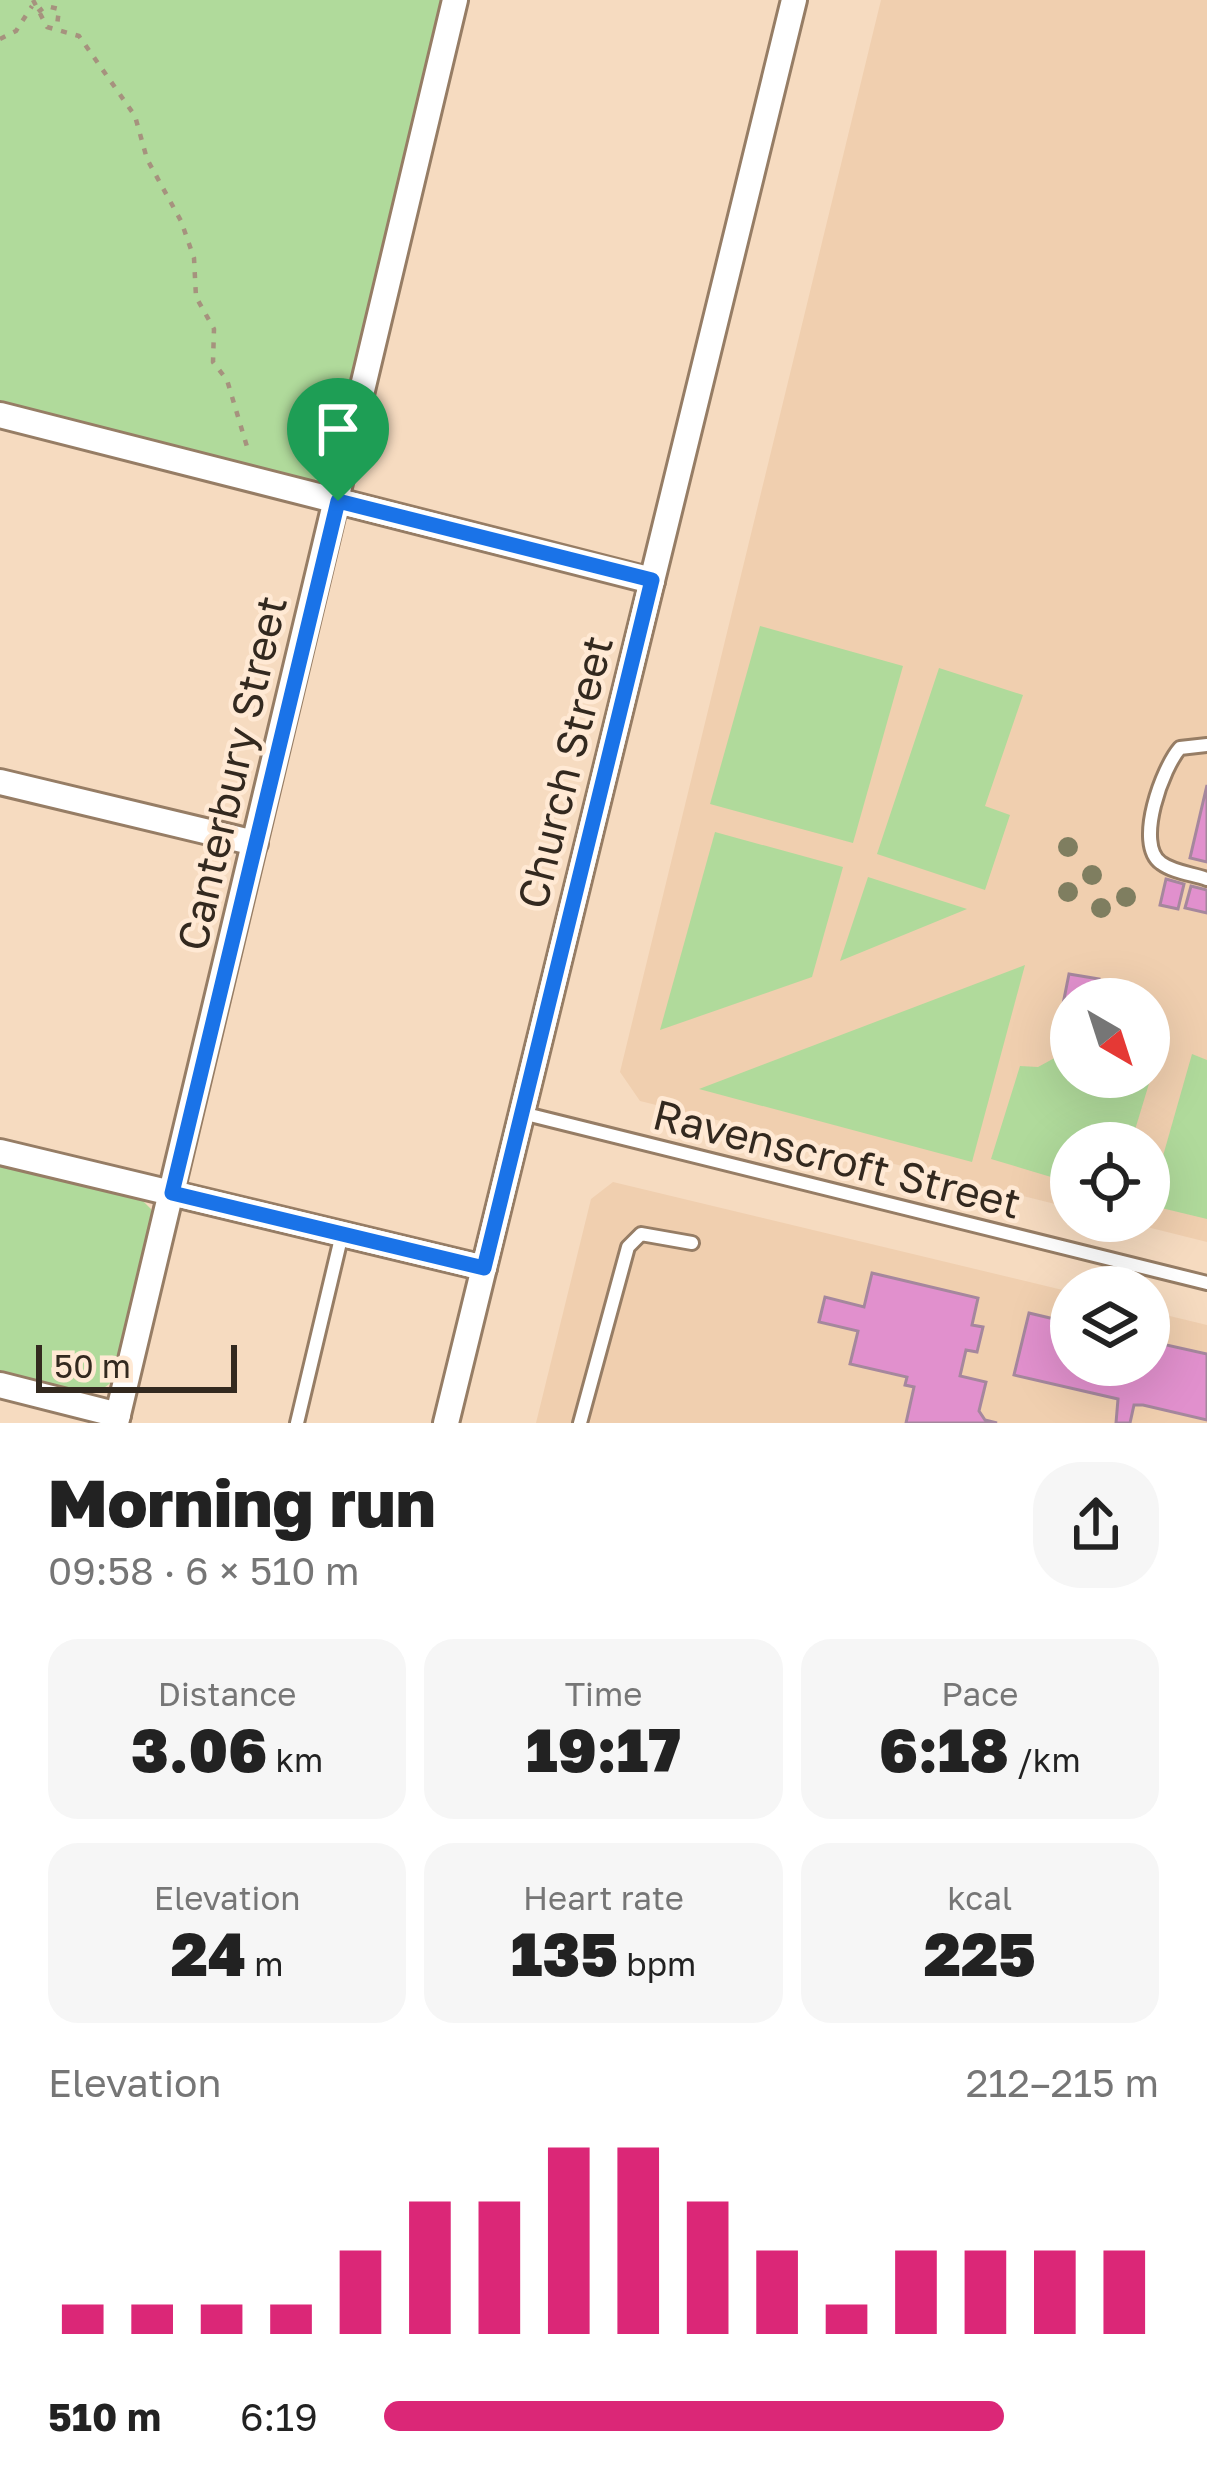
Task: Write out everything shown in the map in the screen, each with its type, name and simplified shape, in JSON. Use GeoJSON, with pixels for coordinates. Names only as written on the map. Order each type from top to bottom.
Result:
{"type":"FeatureCollection","features":[{"type":"Feature","properties":{"kind":"street","name":"Canterbury Street"},"geometry":{"type":"LineString","coordinates":[[117,1419],[455,0]]}},
{"type":"Feature","properties":{"kind":"street","name":"Church Street"},"geometry":{"type":"LineString","coordinates":[[446,1423],[794,0]]}},
{"type":"Feature","properties":{"kind":"street"},"geometry":{"type":"LineString","coordinates":[[0,415],[652,580]]}},
{"type":"Feature","properties":{"kind":"street"},"geometry":{"type":"LineString","coordinates":[[0,782],[255,843]]}},
{"type":"Feature","properties":{"kind":"street"},"geometry":{"type":"LineString","coordinates":[[0,1152],[484,1268]]}},
{"type":"Feature","properties":{"kind":"street"},"geometry":{"type":"LineString","coordinates":[[0,1385],[117,1419]]}},
{"type":"Feature","properties":{"kind":"lane"},"geometry":{"type":"LineString","coordinates":[[1207,745],[1180,748],[1167,762],[1150,826],[1151,851],[1161,863],[1207,879]]}},
{"type":"Feature","properties":{"kind":"lane","name":"Ravenscroft Street"},"geometry":{"type":"LineString","coordinates":[[522,1114],[1207,1283]]}},
{"type":"Feature","properties":{"kind":"lane"},"geometry":{"type":"LineString","coordinates":[[297,1423],[342,1234]]}},
{"type":"Feature","properties":{"kind":"lane"},"geometry":{"type":"LineString","coordinates":[[580,1423],[628,1246],[641,1234],[692,1243]]}},
{"type":"Feature","properties":{"kind":"path"},"geometry":{"type":"LineString","coordinates":[[0,39],[16,31],[33,3],[42,23],[80,36],[105,79],[125,99],[147,159],[182,221],[194,258],[196,296],[214,329],[214,362],[227,380],[248,446],[249,478]]}},
{"type":"Feature","properties":{"kind":"path"},"geometry":{"type":"LineString","coordinates":[[38,12],[46,6],[59,9],[56,27]]}},
{"type":"Feature","properties":{"kind":"shaded area"},"geometry":{"type":"Polygon","coordinates":[[[881,0],[1207,0],[1207,1242],[1170,1233],[1170,1122],[1050,1122],[1050,1203],[640,1101],[620,1072],[881,0]]]}},
{"type":"Feature","properties":{"kind":"shaded area"},"geometry":{"type":"Polygon","coordinates":[[[613,1182],[1050,1287],[1050,1386],[1170,1386],[1170,1316],[1207,1325],[1207,1423],[536,1423],[591,1199],[613,1182]]]}},
{"type":"Feature","properties":{"kind":"green space"},"geometry":{"type":"Polygon","coordinates":[[[0,0],[445,0],[332,467],[315,480],[301,481],[0,403],[0,0]]]}},
{"type":"Feature","properties":{"kind":"green space"},"geometry":{"type":"Polygon","coordinates":[[[760,626],[903,666],[853,843],[710,804],[760,626]]]}},
{"type":"Feature","properties":{"kind":"green space"},"geometry":{"type":"Polygon","coordinates":[[[939,668],[1023,695],[985,806],[1010,815],[985,890],[877,854],[939,668]]]}},
{"type":"Feature","properties":{"kind":"green space"},"geometry":{"type":"Polygon","coordinates":[[[715,832],[843,867],[812,977],[660,1030],[715,832]]]}},
{"type":"Feature","properties":{"kind":"green space"},"geometry":{"type":"Polygon","coordinates":[[[868,877],[967,909],[840,961],[868,877]]]}},
{"type":"Feature","properties":{"kind":"green space"},"geometry":{"type":"Polygon","coordinates":[[[1025,965],[972,1162],[699,1089],[1025,965]]]}},
{"type":"Feature","properties":{"kind":"green space"},"geometry":{"type":"Polygon","coordinates":[[[1192,1054],[1207,1060],[1207,1219],[1170,1210],[1170,1131],[1192,1054]]]}},
{"type":"Feature","properties":{"kind":"green space"},"geometry":{"type":"Polygon","coordinates":[[[1050,1060],[1050,1098],[1145,1098],[1137,1122],[1050,1122],[1050,1177],[991,1159],[1020,1066],[1038,1067],[1050,1060]]]}},
{"type":"Feature","properties":{"kind":"green space"},"geometry":{"type":"Polygon","coordinates":[[[0,1164],[142,1200],[151,1209],[153,1223],[117,1374],[94,1391],[63,1391],[0,1372],[0,1164]]]}},
{"type":"Feature","properties":{"kind":"building"},"geometry":{"type":"Polygon","coordinates":[[[1207,785],[1207,862],[1190,858],[1207,785]]]}},
{"type":"Feature","properties":{"kind":"building"},"geometry":{"type":"Polygon","coordinates":[[[1166,879],[1184,884],[1178,909],[1160,905],[1166,879]]]}},
{"type":"Feature","properties":{"kind":"building"},"geometry":{"type":"Polygon","coordinates":[[[1191,886],[1207,890],[1207,913],[1185,908],[1191,886]]]}},
{"type":"Feature","properties":{"kind":"building"},"geometry":{"type":"Polygon","coordinates":[[[872,1273],[978,1298],[972,1325],[983,1327],[977,1352],[966,1350],[960,1376],[986,1382],[979,1411],[985,1420],[997,1423],[906,1423],[914,1387],[905,1385],[907,1377],[850,1364],[858,1331],[819,1322],[825,1297],[864,1307],[872,1273]]]}},
{"type":"Feature","properties":{"kind":"building"},"geometry":{"type":"Polygon","coordinates":[[[1029,1313],[1050,1318],[1050,1383],[1014,1375],[1029,1313]]]}},
{"type":"Feature","properties":{"kind":"building"},"geometry":{"type":"Polygon","coordinates":[[[1170,1346],[1207,1354],[1207,1420],[1134,1405],[1130,1423],[1116,1423],[1118,1399],[1062,1386],[1170,1386],[1170,1346]]]}},
{"type":"Feature","properties":{"kind":"route"},"geometry":{"type":"LineString","coordinates":[[338,501],[652,580],[484,1268],[172,1193],[338,501]]}}]}
